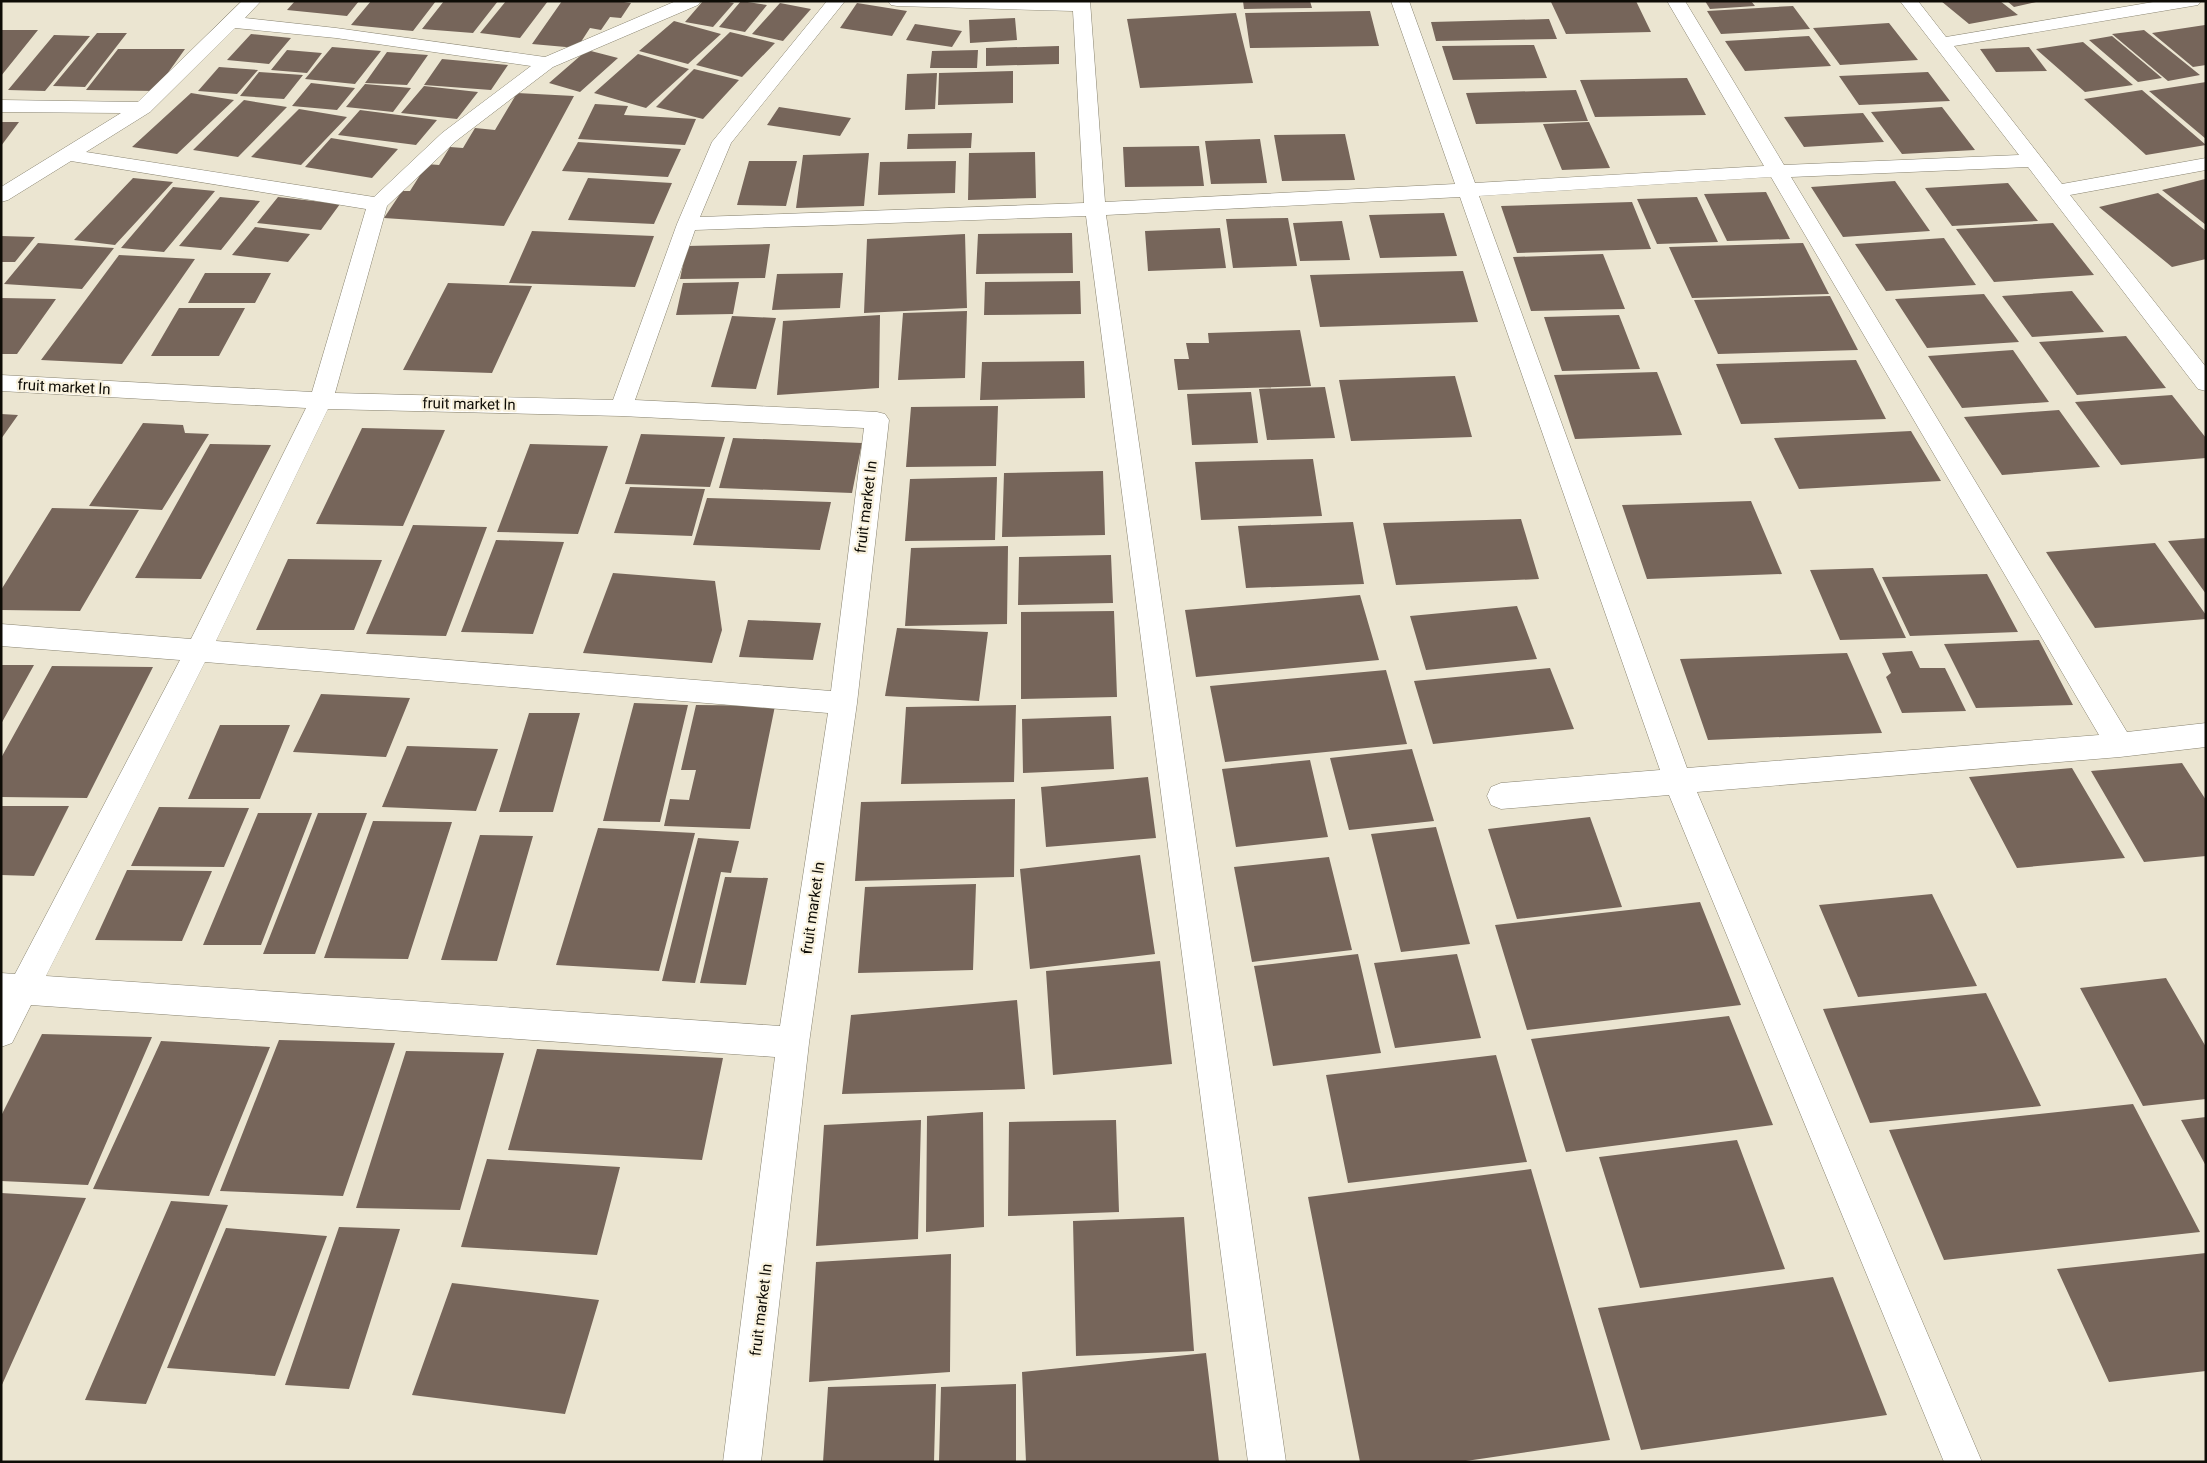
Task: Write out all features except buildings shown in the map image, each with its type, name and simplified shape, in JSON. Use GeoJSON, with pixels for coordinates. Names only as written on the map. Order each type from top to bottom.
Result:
{"type":"FeatureCollection","features":[{"type":"Feature","properties":{"kind":"street"},"geometry":{"type":"LineString","coordinates":[[1,196],[143,108],[233,22],[252,1]]}},
{"type":"Feature","properties":{"kind":"street"},"geometry":{"type":"LineString","coordinates":[[1,1032],[13,989],[198,650],[321,401],[378,204],[449,136],[547,63],[692,1]]}},
{"type":"Feature","properties":{"kind":"street"},"geometry":{"type":"LineString","coordinates":[[620,408],[687,224],[722,142],[836,1]]}},
{"type":"Feature","properties":{"kind":"street"},"geometry":{"type":"LineString","coordinates":[[897,1],[1080,3],[1096,209],[1267,1462]]}},
{"type":"Feature","properties":{"kind":"street"},"geometry":{"type":"LineString","coordinates":[[1400,1],[1678,781],[1963,1462]]}},
{"type":"Feature","properties":{"kind":"street"},"geometry":{"type":"LineString","coordinates":[[1676,1],[2120,745]]}},
{"type":"Feature","properties":{"kind":"street"},"geometry":{"type":"LineString","coordinates":[[1909,1],[2032,161],[2202,372]]}},
{"type":"Feature","properties":{"kind":"street"},"geometry":{"type":"LineString","coordinates":[[1942,43],[2192,1]]}},
{"type":"Feature","properties":{"kind":"street"},"geometry":{"type":"LineString","coordinates":[[233,22],[336,33],[547,63]]}},
{"type":"Feature","properties":{"kind":"street"},"geometry":{"type":"LineString","coordinates":[[1,106],[143,108]]}},
{"type":"Feature","properties":{"kind":"street"},"geometry":{"type":"LineString","coordinates":[[68,155],[378,204]]}},
{"type":"Feature","properties":{"kind":"street"},"geometry":{"type":"LineString","coordinates":[[687,224],[1096,209],[1468,190],[1776,171],[2032,161]]}},
{"type":"Feature","properties":{"kind":"street"},"geometry":{"type":"LineString","coordinates":[[2056,191],[2206,164]]}},
{"type":"Feature","properties":{"kind":"street","name":"fruit market ln"},"geometry":{"type":"LineString","coordinates":[[1,383],[321,401],[620,408],[876,420],[843,703],[793,1043],[742,1462]]}},
{"type":"Feature","properties":{"kind":"street"},"geometry":{"type":"LineString","coordinates":[[1,635],[843,703]]}},
{"type":"Feature","properties":{"kind":"street"},"geometry":{"type":"LineString","coordinates":[[1501,796],[2120,745],[2206,735]]}},
{"type":"Feature","properties":{"kind":"street"},"geometry":{"type":"LineString","coordinates":[[13,989],[793,1043]]}}]}
